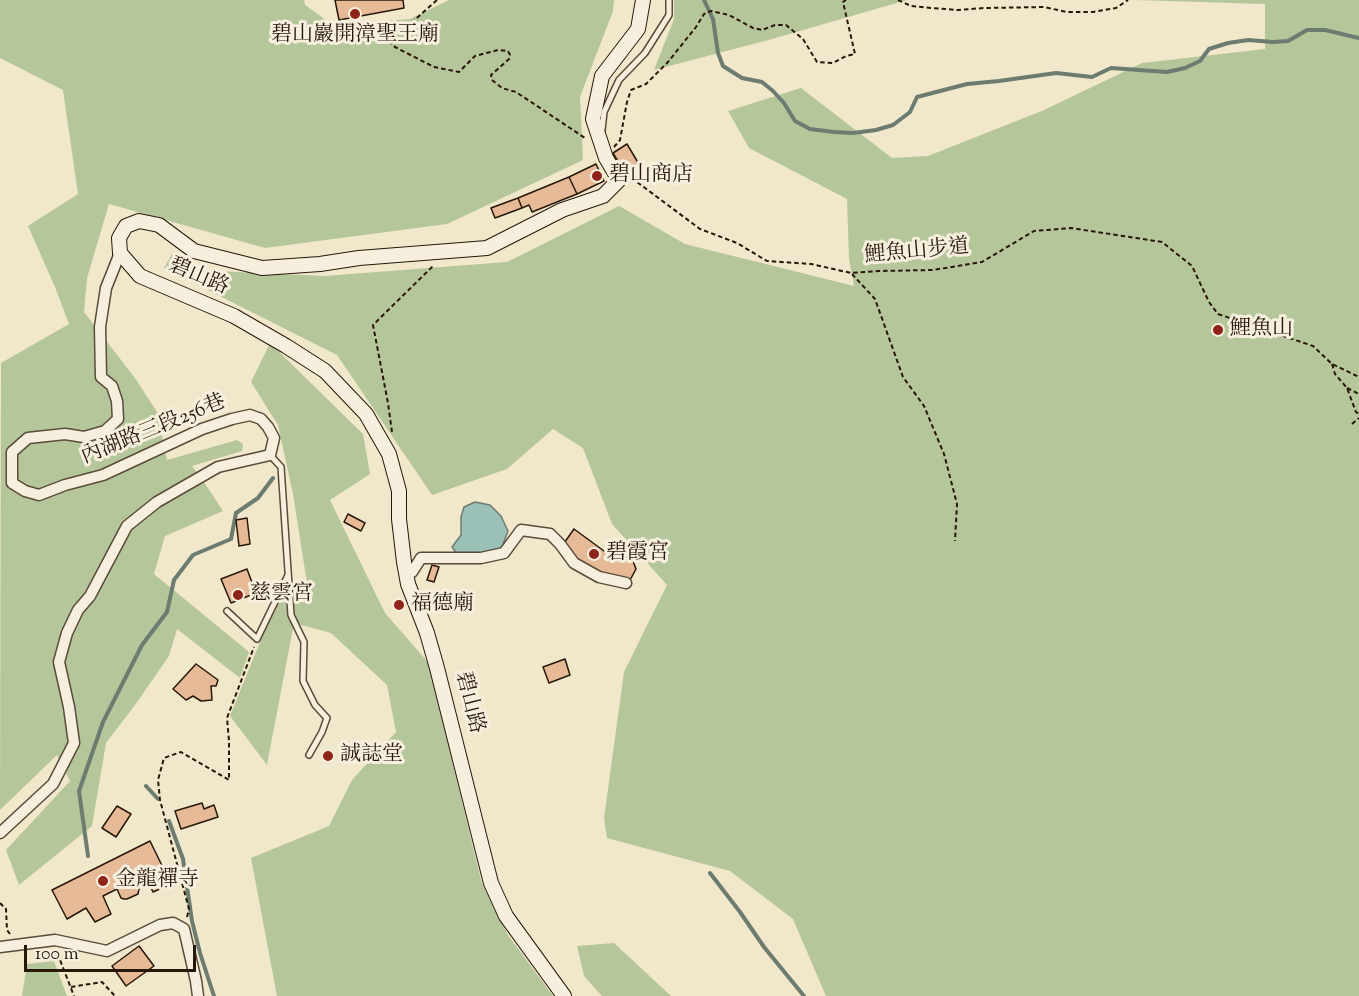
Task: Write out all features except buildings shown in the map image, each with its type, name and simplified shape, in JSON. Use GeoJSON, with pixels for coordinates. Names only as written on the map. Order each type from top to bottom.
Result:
{"type":"FeatureCollection","features":[{"type":"Feature","properties":{"kind":"street"},"geometry":{"type":"LineString","coordinates":[[619,180],[603,150],[593,119],[602,76],[638,29],[643,0]]}},
{"type":"Feature","properties":{"kind":"street","name":"碧山路"},"geometry":{"type":"LineString","coordinates":[[564,996],[506,916],[492,883],[437,668],[427,633],[408,584],[399,519],[399,491],[389,454],[366,414],[325,371],[234,316],[140,276],[120,253],[119,238],[126,226],[139,221],[159,225],[194,250],[262,268],[487,248],[562,210],[603,196],[619,180]]}},
{"type":"Feature","properties":{"kind":"street","name":"內湖路三段256巷"},"geometry":{"type":"LineString","coordinates":[[120,253],[106,288],[100,327],[101,377],[111,386],[117,401],[118,419],[105,431],[84,437],[65,434],[28,438],[12,452],[12,483],[39,495],[103,475],[201,429],[250,415],[261,419],[274,438],[270,455]]}},
{"type":"Feature","properties":{"kind":"street"},"geometry":{"type":"LineString","coordinates":[[0,833],[53,784],[74,743],[59,662],[78,610],[90,596],[127,526],[157,502],[218,467],[270,455]]}},
{"type":"Feature","properties":{"kind":"street"},"geometry":{"type":"LineString","coordinates":[[406,575],[412,572],[421,558],[481,558],[504,553],[521,530],[550,534],[574,563],[599,577],[626,584]]}},
{"type":"Feature","properties":{"kind":"street"},"geometry":{"type":"LineString","coordinates":[[0,947],[55,940],[107,951],[160,925],[173,923],[184,928],[198,996]]}},
{"type":"Feature","properties":{"kind":"lane"},"geometry":{"type":"LineString","coordinates":[[603,150],[604,112],[620,80],[645,53],[669,15],[669,0]]}},
{"type":"Feature","properties":{"kind":"lane"},"geometry":{"type":"LineString","coordinates":[[270,455],[281,467],[291,615],[304,642],[303,681],[315,705],[327,718],[309,755]]}},
{"type":"Feature","properties":{"kind":"lane"},"geometry":{"type":"LineString","coordinates":[[227,611],[257,639],[288,575]]}},
{"type":"Feature","properties":{"kind":"path"},"geometry":{"type":"LineString","coordinates":[[437,0],[410,24],[375,28],[395,47],[434,67],[459,72],[475,56],[498,50],[508,51],[509,59],[491,75],[492,80],[516,92],[603,150],[620,140],[631,90],[645,84],[668,62],[704,14],[711,10],[729,15],[753,28],[762,30],[775,25],[786,25],[803,39],[816,62],[833,63],[855,54],[843,2],[846,0]]}},
{"type":"Feature","properties":{"kind":"path"},"geometry":{"type":"LineString","coordinates":[[898,0],[911,6],[958,10],[1044,7],[1067,12],[1093,12],[1116,8],[1128,0]]}},
{"type":"Feature","properties":{"kind":"path","name":"鯉魚山步道"},"geometry":{"type":"LineString","coordinates":[[619,180],[637,182],[700,229],[737,243],[767,261],[811,264],[851,273],[933,270],[982,262],[1034,231],[1071,228],[1162,242],[1192,266],[1209,302],[1218,314],[1313,346],[1332,364],[1359,376]]}},
{"type":"Feature","properties":{"kind":"path"},"geometry":{"type":"LineString","coordinates":[[384,385],[373,325],[448,251]]}},
{"type":"Feature","properties":{"kind":"path"},"geometry":{"type":"LineString","coordinates":[[851,273],[875,299],[903,377],[924,406],[944,454],[957,504],[955,541]]}},
{"type":"Feature","properties":{"kind":"path"},"geometry":{"type":"LineString","coordinates":[[1332,364],[1335,374],[1347,388],[1359,418]]}},
{"type":"Feature","properties":{"kind":"path"},"geometry":{"type":"LineString","coordinates":[[1347,388],[1359,394]]}},
{"type":"Feature","properties":{"kind":"path"},"geometry":{"type":"LineString","coordinates":[[184,928],[189,909],[160,800],[158,780],[164,758],[181,752],[229,780],[227,718],[257,639]]}},
{"type":"Feature","properties":{"kind":"path"},"geometry":{"type":"LineString","coordinates":[[0,903],[6,909],[8,930],[15,945]]}},
{"type":"Feature","properties":{"kind":"path"},"geometry":{"type":"LineString","coordinates":[[60,941],[60,960],[74,996]]}},
{"type":"Feature","properties":{"kind":"path"},"geometry":{"type":"LineString","coordinates":[[71,987],[102,982],[115,996]]}},
{"type":"Feature","properties":{"kind":"green space"},"geometry":{"type":"Polygon","coordinates":[[[0,0],[304,0],[305,5],[333,25],[410,19],[449,0],[614,0],[613,11],[580,97],[583,160],[447,224],[265,248],[109,204],[87,278],[84,312],[135,378],[157,412],[167,460],[237,440],[243,444],[242,451],[192,466],[223,511],[165,536],[154,574],[249,652],[240,678],[177,629],[169,656],[106,743],[92,826],[19,885],[6,850],[70,781],[57,755],[0,810],[1,363],[69,324],[28,226],[78,194],[63,90],[0,58],[0,0]]]}},
{"type":"Feature","properties":{"kind":"green space"},"geometry":{"type":"Polygon","coordinates":[[[674,0],[907,0],[654,70],[674,19],[674,0]]]}},
{"type":"Feature","properties":{"kind":"green space"},"geometry":{"type":"Polygon","coordinates":[[[1135,0],[1359,0],[1359,996],[826,996],[793,919],[730,871],[607,838],[604,818],[624,672],[667,585],[612,524],[583,448],[553,429],[507,469],[432,495],[337,355],[164,268],[172,254],[195,270],[325,276],[507,262],[619,206],[685,244],[854,286],[849,259],[847,199],[749,148],[728,111],[801,88],[892,158],[928,156],[1044,110],[1142,63],[1265,49],[1265,4],[1135,0]]]}},
{"type":"Feature","properties":{"kind":"green space"},"geometry":{"type":"Polygon","coordinates":[[[270,343],[363,434],[370,474],[330,500],[385,613],[433,668],[450,752],[482,884],[508,935],[553,996],[277,996],[251,858],[329,826],[352,780],[396,732],[387,685],[331,633],[294,623],[267,765],[230,716],[277,600],[309,596],[293,494],[278,425],[251,382],[270,343]]]}},
{"type":"Feature","properties":{"kind":"green space"},"geometry":{"type":"Polygon","coordinates":[[[614,943],[671,996],[602,996],[584,976],[577,946],[614,943]]]}},
{"type":"Feature","properties":{"kind":"green space"},"geometry":{"type":"Polygon","coordinates":[[[54,961],[67,996],[22,996],[27,964],[54,961]]]}},
{"type":"Feature","properties":{"kind":"water"},"geometry":{"type":"Polygon","coordinates":[[[475,502],[490,505],[501,516],[508,531],[502,547],[487,556],[460,558],[452,547],[461,535],[461,517],[464,507],[475,502]]]}},
{"type":"Feature","properties":{"kind":"waterway"},"geometry":{"type":"LineString","coordinates":[[704,0],[713,19],[718,53],[723,66],[742,78],[762,82],[784,103],[795,121],[810,129],[834,132],[853,133],[893,125],[910,112],[917,97],[967,84],[1056,73],[1092,77],[1111,68],[1167,72],[1185,68],[1200,61],[1209,49],[1228,43],[1248,40],[1288,41],[1307,30],[1325,30],[1359,38]]}},
{"type":"Feature","properties":{"kind":"waterway"},"geometry":{"type":"LineString","coordinates":[[88,856],[79,791],[103,722],[142,645],[167,612],[174,580],[193,555],[231,539],[236,513],[258,498],[273,478]]}},
{"type":"Feature","properties":{"kind":"waterway"},"geometry":{"type":"LineString","coordinates":[[146,786],[158,799]]}},
{"type":"Feature","properties":{"kind":"waterway"},"geometry":{"type":"LineString","coordinates":[[169,821],[183,859],[192,921],[214,996]]}},
{"type":"Feature","properties":{"kind":"waterway"},"geometry":{"type":"LineString","coordinates":[[710,873],[764,947],[804,996]]}},
{"type":"Feature","properties":{"kind":"place","name":"碧山巖開漳聖王廟"},"geometry":{"type":"Point","coordinates":[355,14]}},
{"type":"Feature","properties":{"kind":"place","name":"碧山商店"},"geometry":{"type":"Point","coordinates":[597,176]}},
{"type":"Feature","properties":{"kind":"place","name":"鯉魚山"},"geometry":{"type":"Point","coordinates":[1218,330]}},
{"type":"Feature","properties":{"kind":"place","name":"碧霞宮"},"geometry":{"type":"Point","coordinates":[594,554]}},
{"type":"Feature","properties":{"kind":"place","name":"慈雲宮"},"geometry":{"type":"Point","coordinates":[238,595]}},
{"type":"Feature","properties":{"kind":"place","name":"福德廟"},"geometry":{"type":"Point","coordinates":[399,605]}},
{"type":"Feature","properties":{"kind":"place","name":"誠誌堂"},"geometry":{"type":"Point","coordinates":[328,756]}},
{"type":"Feature","properties":{"kind":"place","name":"金龍禪寺"},"geometry":{"type":"Point","coordinates":[103,881]}}]}
